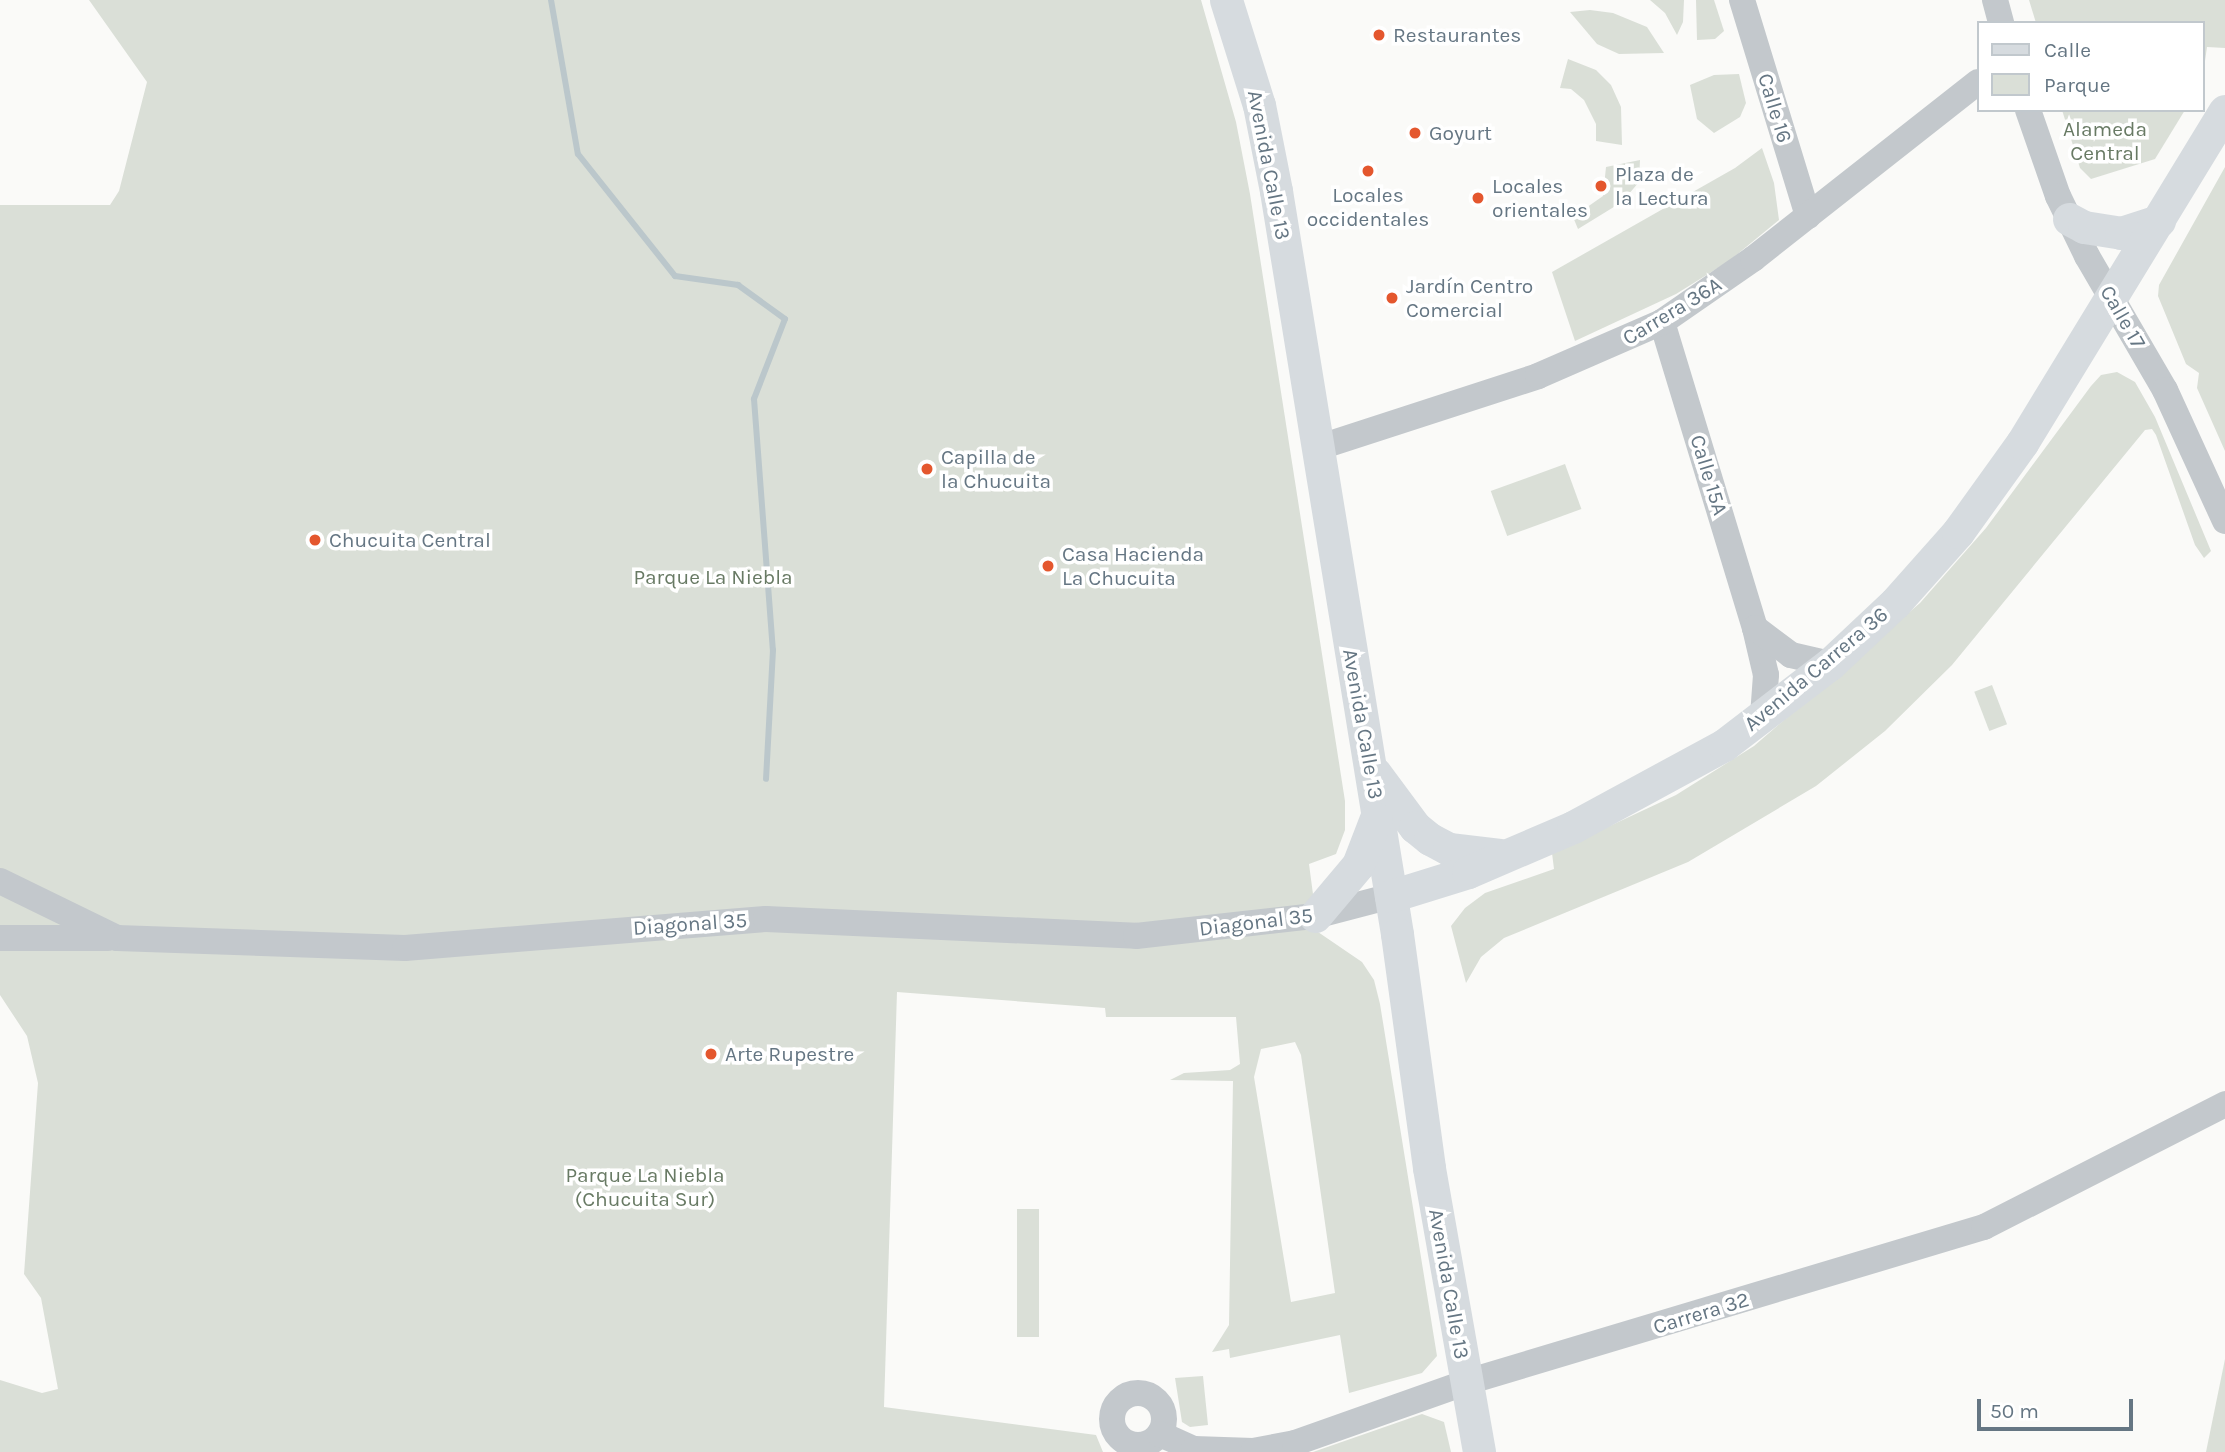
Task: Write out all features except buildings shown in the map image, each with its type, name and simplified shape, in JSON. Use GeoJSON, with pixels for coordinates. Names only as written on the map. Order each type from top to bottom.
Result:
{"type":"FeatureCollection","features":[{"type":"Feature","properties":{"kind":"main road","name":"Avenida Calle 13"},"geometry":{"type":"LineString","coordinates":[[1226,0],[1267,141],[1378,812],[1429,1168],[1479,1452]]}},
{"type":"Feature","properties":{"kind":"main road","name":"Avenida Carrera 36"},"geometry":{"type":"LineString","coordinates":[[1391,896],[1510,855],[1668,778],[1763,716],[1830,664],[1895,603],[1958,532],[2022,443],[2225,111]]}},
{"type":"Feature","properties":{"kind":"main road"},"geometry":{"type":"LineString","coordinates":[[2069,219],[2084,227],[2121,233],[2159,221]]}},
{"type":"Feature","properties":{"kind":"main road"},"geometry":{"type":"LineString","coordinates":[[1370,766],[1415,827],[1430,839],[1470,853],[1510,855]]}},
{"type":"Feature","properties":{"kind":"main road"},"geometry":{"type":"LineString","coordinates":[[1315,916],[1358,865],[1378,812]]}},
{"type":"Feature","properties":{"kind":"street","name":"Calle 16"},"geometry":{"type":"LineString","coordinates":[[1742,0],[1808,216]]}},
{"type":"Feature","properties":{"kind":"street"},"geometry":{"type":"LineString","coordinates":[[1995,0],[2000,21]]}},
{"type":"Feature","properties":{"kind":"street","name":"Carrera 36A"},"geometry":{"type":"LineString","coordinates":[[1317,448],[1516,384],[1662,323],[1808,216],[1976,84]]}},
{"type":"Feature","properties":{"kind":"street","name":"Calle 17"},"geometry":{"type":"LineString","coordinates":[[2029,112],[2069,219],[2165,390],[2225,521]]}},
{"type":"Feature","properties":{"kind":"street","name":"Calle 15A"},"geometry":{"type":"LineString","coordinates":[[1662,323],[1755,628],[1766,675],[1763,716]]}},
{"type":"Feature","properties":{"kind":"street"},"geometry":{"type":"LineString","coordinates":[[1755,628],[1791,655],[1830,664]]}},
{"type":"Feature","properties":{"kind":"street","name":"Diagonal 35"},"geometry":{"type":"LineString","coordinates":[[0,881],[117,937],[405,948],[766,919],[1136,936],[1315,916],[1391,896]]}},
{"type":"Feature","properties":{"kind":"street"},"geometry":{"type":"LineString","coordinates":[[0,938],[117,937]]}},
{"type":"Feature","properties":{"kind":"street","name":"Carrera 32"},"geometry":{"type":"LineString","coordinates":[[1160,1434],[1194,1449],[1252,1451],[1295,1443],[1467,1381],[1984,1227],[2225,1104]]}},
{"type":"Feature","properties":{"kind":"green space"},"geometry":{"type":"Polygon","coordinates":[[[89,0],[1201,0],[1236,122],[1250,194],[1345,801],[1345,830],[1336,854],[1309,864],[1318,932],[1362,962],[1374,980],[1380,1004],[1437,1356],[1422,1373],[1349,1393],[1340,1335],[1230,1358],[1229,1349],[1212,1352],[1229,1325],[1233,1081],[1170,1080],[1184,1073],[1230,1070],[1240,1064],[1236,1017],[1106,1017],[1105,1008],[897,992],[884,1407],[1096,1435],[1103,1452],[0,1452],[0,1380],[42,1393],[58,1389],[41,1298],[24,1274],[38,1083],[27,1036],[0,995],[0,205],[110,205],[119,191],[147,82],[89,0]],[[1295,1042],[1261,1049],[1254,1077],[1291,1302],[1335,1293],[1301,1055],[1295,1042]]]}},
{"type":"Feature","properties":{"kind":"green space"},"geometry":{"type":"Polygon","coordinates":[[[1650,0],[1684,0],[1683,22],[1677,35],[1665,13],[1650,0]]]}},
{"type":"Feature","properties":{"kind":"green space"},"geometry":{"type":"Polygon","coordinates":[[[1696,0],[1714,0],[1724,31],[1715,39],[1697,40],[1696,0]]]}},
{"type":"Feature","properties":{"kind":"green space"},"geometry":{"type":"Polygon","coordinates":[[[2029,0],[2225,0],[2225,48],[2207,47],[2204,68],[2204,21],[2035,21],[2029,0]]]}},
{"type":"Feature","properties":{"kind":"green space"},"geometry":{"type":"Polygon","coordinates":[[[1590,10],[1613,13],[1647,27],[1664,53],[1619,54],[1597,44],[1570,12],[1590,10]]]}},
{"type":"Feature","properties":{"kind":"green space"},"geometry":{"type":"Polygon","coordinates":[[[1568,59],[1596,70],[1611,85],[1621,107],[1622,145],[1596,141],[1596,124],[1584,100],[1571,89],[1560,88],[1568,59]]]}},
{"type":"Feature","properties":{"kind":"green space"},"geometry":{"type":"Polygon","coordinates":[[[1739,74],[1746,103],[1740,117],[1714,133],[1697,119],[1690,85],[1714,75],[1739,74]]]}},
{"type":"Feature","properties":{"kind":"green space","name":"Alameda Central"},"geometry":{"type":"Polygon","coordinates":[[[2063,112],[2184,112],[2155,159],[2091,179],[2080,168],[2063,112]]]}},
{"type":"Feature","properties":{"kind":"green space"},"geometry":{"type":"Polygon","coordinates":[[[1762,148],[1774,183],[1779,220],[1729,261],[1676,294],[1575,341],[1552,272],[1735,168],[1762,148]]]}},
{"type":"Feature","properties":{"kind":"green space"},"geometry":{"type":"Polygon","coordinates":[[[1640,160],[1639,182],[1622,202],[1578,229],[1573,217],[1603,196],[1606,167],[1640,160]]]}},
{"type":"Feature","properties":{"kind":"green space"},"geometry":{"type":"Polygon","coordinates":[[[2225,167],[2225,451],[2197,388],[2199,373],[2186,364],[2158,296],[2159,285],[2225,167]]]}},
{"type":"Feature","properties":{"kind":"green space"},"geometry":{"type":"Polygon","coordinates":[[[2117,372],[2135,382],[2155,417],[2211,551],[2204,558],[2195,545],[2156,435],[2152,429],[2145,430],[1952,665],[1885,731],[1816,786],[1688,862],[1504,938],[1481,957],[1466,983],[1451,926],[1465,908],[1485,893],[1554,869],[1552,853],[1676,795],[1754,746],[1920,603],[1986,528],[2091,386],[2101,375],[2117,372]]]}},
{"type":"Feature","properties":{"kind":"green space"},"geometry":{"type":"Polygon","coordinates":[[[1565,464],[1581,509],[1507,536],[1491,491],[1565,464]]]}},
{"type":"Feature","properties":{"kind":"green space"},"geometry":{"type":"Polygon","coordinates":[[[1992,685],[2007,724],[1989,731],[1974,692],[1992,685]]]}},
{"type":"Feature","properties":{"kind":"green space"},"geometry":{"type":"Polygon","coordinates":[[[1017,1209],[1039,1209],[1039,1337],[1017,1337],[1017,1209]]]}},
{"type":"Feature","properties":{"kind":"green space"},"geometry":{"type":"Polygon","coordinates":[[[2225,1359],[2225,1452],[2206,1452],[2225,1359]]]}},
{"type":"Feature","properties":{"kind":"green space"},"geometry":{"type":"Polygon","coordinates":[[[1203,1376],[1208,1425],[1190,1427],[1182,1422],[1175,1378],[1203,1376]]]}},
{"type":"Feature","properties":{"kind":"green space"},"geometry":{"type":"Polygon","coordinates":[[[1422,1414],[1444,1422],[1451,1452],[1313,1452],[1422,1414]]]}},
{"type":"Feature","properties":{"kind":"waterway"},"geometry":{"type":"LineString","coordinates":[[551,0],[578,154],[675,276],[738,285],[785,319],[754,399],[773,650],[766,779]]}},
{"type":"Feature","properties":{"kind":"place","name":"Restaurantes"},"geometry":{"type":"Point","coordinates":[1379,35]}},
{"type":"Feature","properties":{"kind":"place","name":"Goyurt"},"geometry":{"type":"Point","coordinates":[1415,133]}},
{"type":"Feature","properties":{"kind":"place","name":"Locales occidentales"},"geometry":{"type":"Point","coordinates":[1368,171]}},
{"type":"Feature","properties":{"kind":"place","name":"Plaza de la Lectura"},"geometry":{"type":"Point","coordinates":[1601,186]}},
{"type":"Feature","properties":{"kind":"place","name":"Locales orientales"},"geometry":{"type":"Point","coordinates":[1478,198]}},
{"type":"Feature","properties":{"kind":"place","name":"Jardín Centro Comercial"},"geometry":{"type":"Point","coordinates":[1392,298]}},
{"type":"Feature","properties":{"kind":"place","name":"Capilla de la Chucuita"},"geometry":{"type":"Point","coordinates":[927,469]}},
{"type":"Feature","properties":{"kind":"place","name":"Chucuita Central"},"geometry":{"type":"Point","coordinates":[315,540]}},
{"type":"Feature","properties":{"kind":"place","name":"Casa Hacienda La Chucuita"},"geometry":{"type":"Point","coordinates":[1048,566]}},
{"type":"Feature","properties":{"kind":"place","name":"Arte Rupestre"},"geometry":{"type":"Point","coordinates":[711,1054]}},
{"type":"Feature","properties":{"kind":"park label","name":"Parque La Niebla"},"geometry":{"type":"Point","coordinates":[713,577]}},
{"type":"Feature","properties":{"kind":"park label","name":"Parque La Niebla (Chucuita Sur)"},"geometry":{"type":"Point","coordinates":[645,1187]}}]}
